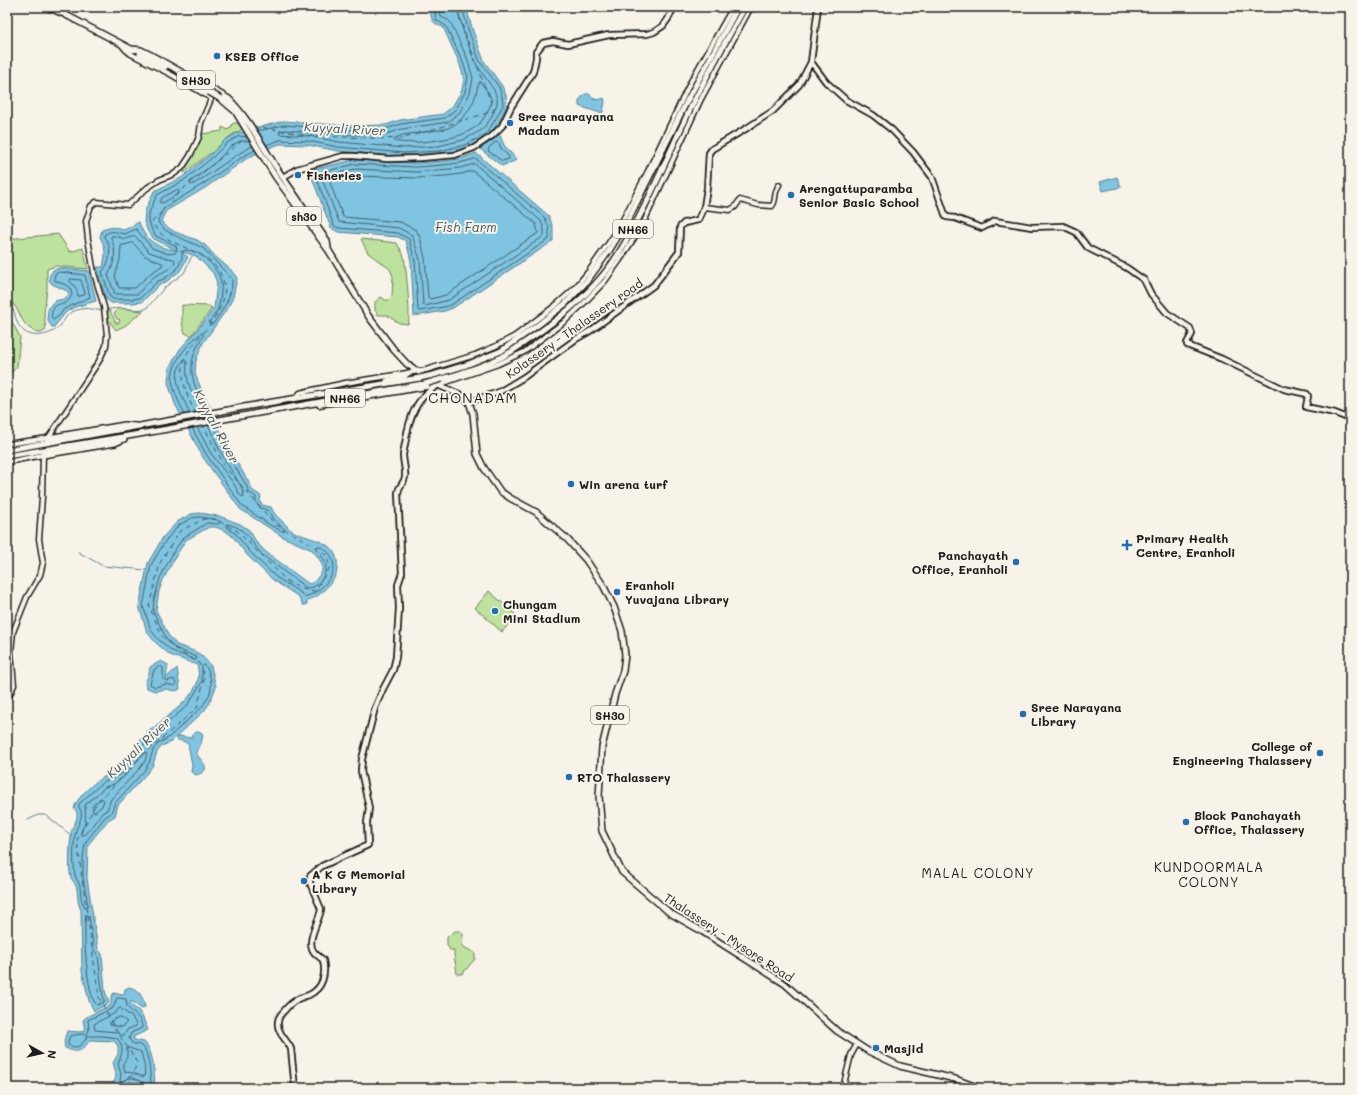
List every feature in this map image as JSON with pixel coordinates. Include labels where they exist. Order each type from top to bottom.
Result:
[{"type":"main road","name":"SH30","points":[[46,7],[64,14],[119,42],[221,99],[235,111],[275,176],[281,179]]},
{"type":"main road","points":[[281,179],[297,168],[343,156],[415,159],[456,155],[468,151],[492,136],[502,126],[511,107],[533,72],[536,52],[543,43],[553,41],[568,44],[609,35],[647,34],[654,32],[663,26],[674,7]]},
{"type":"main road","name":"NH66","points":[[7,450],[261,404],[420,378],[466,365],[501,351],[565,304],[587,281],[609,251],[628,220],[687,101],[738,7]]},
{"type":"main road","name":"NH66","points":[[7,456],[156,432],[428,383],[469,371],[504,356],[539,333],[568,311],[594,285],[619,254],[634,228],[692,104],[745,7]]},
{"type":"main road","points":[[704,207],[707,188],[709,153],[712,149],[773,111],[800,85],[811,62],[818,7]]},
{"type":"main road","name":"SH30","points":[[131,49],[141,50],[149,54],[229,99],[239,109],[267,151],[281,179]]},
{"type":"main road","points":[[811,62],[826,82],[846,100],[873,115],[892,130],[913,152],[932,176],[946,217],[954,218],[982,228],[995,221],[1032,226],[1063,226],[1076,232],[1082,238],[1084,245],[1088,248],[1127,268],[1144,280],[1151,294],[1167,313],[1191,329],[1192,334],[1187,343],[1188,345],[1222,359],[1284,389],[1307,394],[1308,398],[1306,407],[1335,413],[1350,419]]},
{"type":"main road","name":"sh30","points":[[281,179],[328,251],[368,317],[394,350],[407,364],[418,372]]},
{"type":"main road","name":"Kolassery - Thalassery road","points":[[469,402],[499,392],[524,377],[576,339],[590,332],[654,285],[678,252],[680,227],[684,223],[698,220],[704,207]]},
{"type":"main road","points":[[418,372],[438,385],[461,395],[469,402]]},
{"type":"main road","points":[[379,385],[387,380],[403,377],[408,373]]},
{"type":"main road","points":[[295,1088],[291,1049],[290,1045],[278,1030],[279,1018],[291,1004],[317,989],[322,984],[324,968],[323,960],[314,952],[312,943],[312,935],[321,909],[310,883],[310,876],[322,866],[368,845],[367,823],[369,808],[360,771],[375,708],[383,689],[394,670],[396,658],[399,608],[398,585],[402,573],[398,494],[399,486],[404,480],[405,475],[403,452],[411,418],[415,408],[423,396],[438,385]]},
{"type":"main road","points":[[395,389],[414,389]]},
{"type":"main road","name":"Thalassery - Mysore Road","points":[[469,402],[473,414],[477,454],[490,478],[500,491],[536,512],[567,539],[586,560],[603,585],[614,607],[622,631],[625,655],[623,671],[602,747],[599,796],[602,831],[622,872],[670,913],[700,930],[785,984],[837,1030],[868,1051],[900,1066],[955,1079],[980,1088]]},
{"type":"main road","points":[[48,439],[125,425],[142,426]]},
{"type":"main road","points":[[43,455],[114,443],[128,436]]},
{"type":"street","points":[[296,398],[300,393],[308,391],[345,383],[418,372],[475,355],[509,339],[532,324],[575,288],[606,249],[617,231],[690,83],[733,7]]},
{"type":"street","points":[[302,405],[307,406],[325,404],[438,385],[498,364],[524,352],[564,322],[605,280],[643,224],[701,99],[751,7]]},
{"type":"street","points":[[119,42],[131,54],[172,75],[211,98]]},
{"type":"street","points":[[7,444],[48,439],[99,361],[106,346],[108,336],[104,307],[88,240],[86,221],[91,206],[96,202],[128,205],[146,188],[159,180],[174,174],[182,168],[199,138],[201,123],[215,90]]},
{"type":"street","points":[[704,207],[730,210],[735,207],[740,200],[758,205],[772,206],[774,204],[776,188],[779,185]]},
{"type":"street","points":[[7,462],[43,455],[39,539],[43,563],[40,575],[27,598],[13,632],[12,653],[14,685],[7,701]]},
{"type":"street","points":[[843,1088],[851,1055],[857,1044]]},
{"type":"green space","points":[[234,123],[238,123],[242,130],[228,137],[211,154],[184,173],[184,170],[199,144],[202,134],[222,131],[222,127],[228,130]]},
{"type":"green space","points":[[58,234],[70,252],[83,248],[88,269],[56,266],[47,269],[47,289],[44,314],[46,330],[41,333],[30,329],[24,323],[14,305],[7,304],[7,239]]},
{"type":"green space","points":[[361,239],[397,243],[402,252],[405,262],[408,291],[408,324],[399,323],[387,315],[378,315],[375,310],[375,302],[381,297],[387,301],[392,296],[393,276],[390,269],[368,253]]},
{"type":"green space","points":[[182,305],[209,306],[212,308],[191,336],[185,333],[183,328]]},
{"type":"green space","points":[[119,308],[143,311],[126,325],[116,330],[107,318],[108,309],[116,323],[119,323],[120,320],[117,319],[114,314]]},
{"type":"green space","points":[[7,318],[10,318],[20,337],[17,367],[7,377]]},
{"type":"green space","name":"Chungam Mini Stadium","points":[[489,591],[516,615],[502,632],[475,608]]},
{"type":"green space","points":[[455,931],[460,931],[463,934],[462,946],[475,953],[475,959],[462,974],[457,974],[454,950],[450,950],[447,945],[447,937]]},
{"type":"water","name":"Kuyyali River","points":[[429,7],[466,7],[484,61],[502,86],[506,95],[507,105],[499,122],[488,136],[467,149],[439,155],[404,157],[338,151],[308,145],[280,144],[263,150],[246,159],[205,188],[166,211],[161,221],[175,232],[197,240],[205,245],[231,270],[237,278],[233,297],[229,306],[203,343],[196,360],[195,374],[230,451],[250,484],[252,490],[261,496],[260,501],[262,505],[271,507],[276,516],[285,523],[290,530],[319,541],[331,548],[337,561],[337,569],[334,579],[324,590],[319,595],[308,600],[306,605],[303,605],[299,597],[273,580],[247,555],[233,537],[227,532],[216,527],[209,527],[186,540],[177,554],[163,580],[159,591],[156,610],[169,636],[177,645],[201,655],[211,666],[216,687],[209,704],[204,711],[171,742],[162,746],[157,752],[153,765],[118,805],[115,816],[108,820],[88,845],[87,878],[98,949],[102,954],[105,991],[109,1003],[94,1011],[89,1001],[82,971],[81,910],[76,886],[70,874],[71,834],[77,818],[74,808],[81,796],[89,788],[100,779],[119,770],[143,737],[180,706],[196,687],[199,676],[197,665],[170,655],[155,642],[147,632],[139,606],[148,563],[163,537],[177,522],[191,514],[200,513],[219,516],[240,524],[249,530],[257,543],[266,552],[309,584],[314,582],[322,572],[322,564],[312,550],[283,537],[240,509],[202,456],[175,404],[168,383],[169,368],[180,349],[214,308],[217,283],[213,273],[196,256],[180,251],[188,257],[180,271],[166,282],[160,284],[142,302],[111,303],[106,299],[97,267],[103,267],[105,258],[105,251],[100,237],[102,230],[113,227],[124,230],[139,222],[148,239],[164,248],[176,250],[154,239],[148,232],[144,222],[145,211],[154,191],[181,178],[211,154],[225,140],[239,132],[246,133],[254,126],[260,127],[284,121],[349,126],[386,125],[400,120],[443,114],[452,107],[462,90],[464,78],[459,62],[443,27],[434,22],[431,17]]},
{"type":"water","points":[[585,94],[589,94],[598,100],[604,98],[605,101],[603,112],[600,113],[579,106],[579,100]]},
{"type":"water","points":[[499,133],[504,145],[517,160],[502,166],[480,149],[493,140]]},
{"type":"water","name":"Fish Farm","points":[[476,153],[549,216],[553,228],[553,241],[453,308],[445,311],[414,316],[411,261],[406,241],[398,237],[338,232],[331,228],[309,170],[354,160],[416,163],[459,159]]},
{"type":"water","points":[[1117,177],[1121,187],[1103,191],[1100,182]]},
{"type":"water","points":[[60,268],[89,271],[96,301],[75,307],[66,312],[54,327],[52,327],[48,321],[48,310],[50,306],[55,301],[65,298],[69,293],[52,284],[49,280],[53,270]]},
{"type":"water","points":[[161,661],[168,665],[166,678],[177,668],[180,689],[175,691],[166,689],[155,691],[147,688],[145,683],[150,667]]},
{"type":"water","points":[[201,732],[203,735],[201,744],[196,752],[205,765],[205,770],[196,775],[191,772],[192,765],[188,744],[176,738],[179,736],[191,738],[193,734]]},
{"type":"water","points":[[129,987],[138,992],[142,997],[145,1007],[142,1009],[131,1001],[130,1005],[138,1010],[148,1030],[133,1037],[135,1040],[144,1042],[150,1050],[155,1078],[154,1088],[145,1088],[130,1081],[123,1088],[108,1088],[114,1082],[116,1077],[113,1063],[118,1054],[118,1046],[114,1041],[90,1040],[79,1051],[65,1048],[64,1041],[67,1031],[80,1032],[85,1030],[83,1020],[85,1018],[111,1005],[111,996],[114,993],[122,995],[124,994],[125,989]]},
{"type":"waterway","points":[[105,310],[116,308],[146,309],[165,287],[184,273],[192,256]]},
{"type":"waterway","points":[[7,308],[13,309],[17,322],[26,333],[31,335],[43,335],[53,331],[60,326],[68,315],[77,310],[87,308],[102,311]]},
{"type":"waterway","points":[[78,552],[103,566],[146,570]]},
{"type":"waterway","points":[[28,820],[38,815],[46,815],[72,836]]},
{"type":"ferry route","points":[[255,131],[260,127],[312,136],[401,139],[494,111],[458,14],[457,7]]},
{"type":"ferry route","points":[[196,414],[184,384],[183,362],[185,356],[217,314],[221,306],[225,289],[223,280],[217,269],[210,261],[200,254],[168,239],[159,232],[152,222],[185,187],[248,136]]},
{"type":"ferry route","points":[[114,1088],[117,1084],[133,1075],[137,1062],[114,1027],[99,997],[77,840],[96,804],[142,756],[197,708],[205,676],[199,663],[174,648],[162,636],[149,606],[160,563],[180,531],[204,519],[215,519],[237,531],[288,582],[302,589],[315,591],[330,567],[326,555],[306,541],[275,524],[225,467],[203,425]]},
{"type":"place","name":"KSEB Office","points":[[217,56]]},
{"type":"place","name":"Sree naarayana Madam","points":[[510,123]]},
{"type":"place","name":"Fisheries","points":[[298,175]]},
{"type":"place","name":"Arengattuparamba Senior Basic School","points":[[791,195]]},
{"type":"place","name":"Win arena turf","points":[[571,484]]},
{"type":"place","name":"Primary Health Centre, Eranholi","points":[[1127,545]]},
{"type":"place","name":"Panchayath Office, Eranholi","points":[[1016,562]]},
{"type":"place","name":"Eranholi Yuvajana Library","points":[[617,592]]},
{"type":"place","name":"Chungam Mini Stadium","points":[[495,611]]},
{"type":"place","name":"Sree Narayana Library","points":[[1023,714]]},
{"type":"place","name":"College of Engineering Thalassery","points":[[1320,753]]},
{"type":"place","name":"RTO Thalassery","points":[[569,777]]},
{"type":"place","name":"Block Panchayath Office, Thalassery","points":[[1186,822]]},
{"type":"place","name":"A K G Memorial Library","points":[[304,881]]},
{"type":"place","name":"Masjid","points":[[876,1048]]},
{"type":"district","name":"CHONADAM","points":[[473,397]]},
{"type":"district","name":"MALAL COLONY","points":[[978,872]]},
{"type":"district","name":"KUNDOORMALA COLONY","points":[[1209,874]]}]
